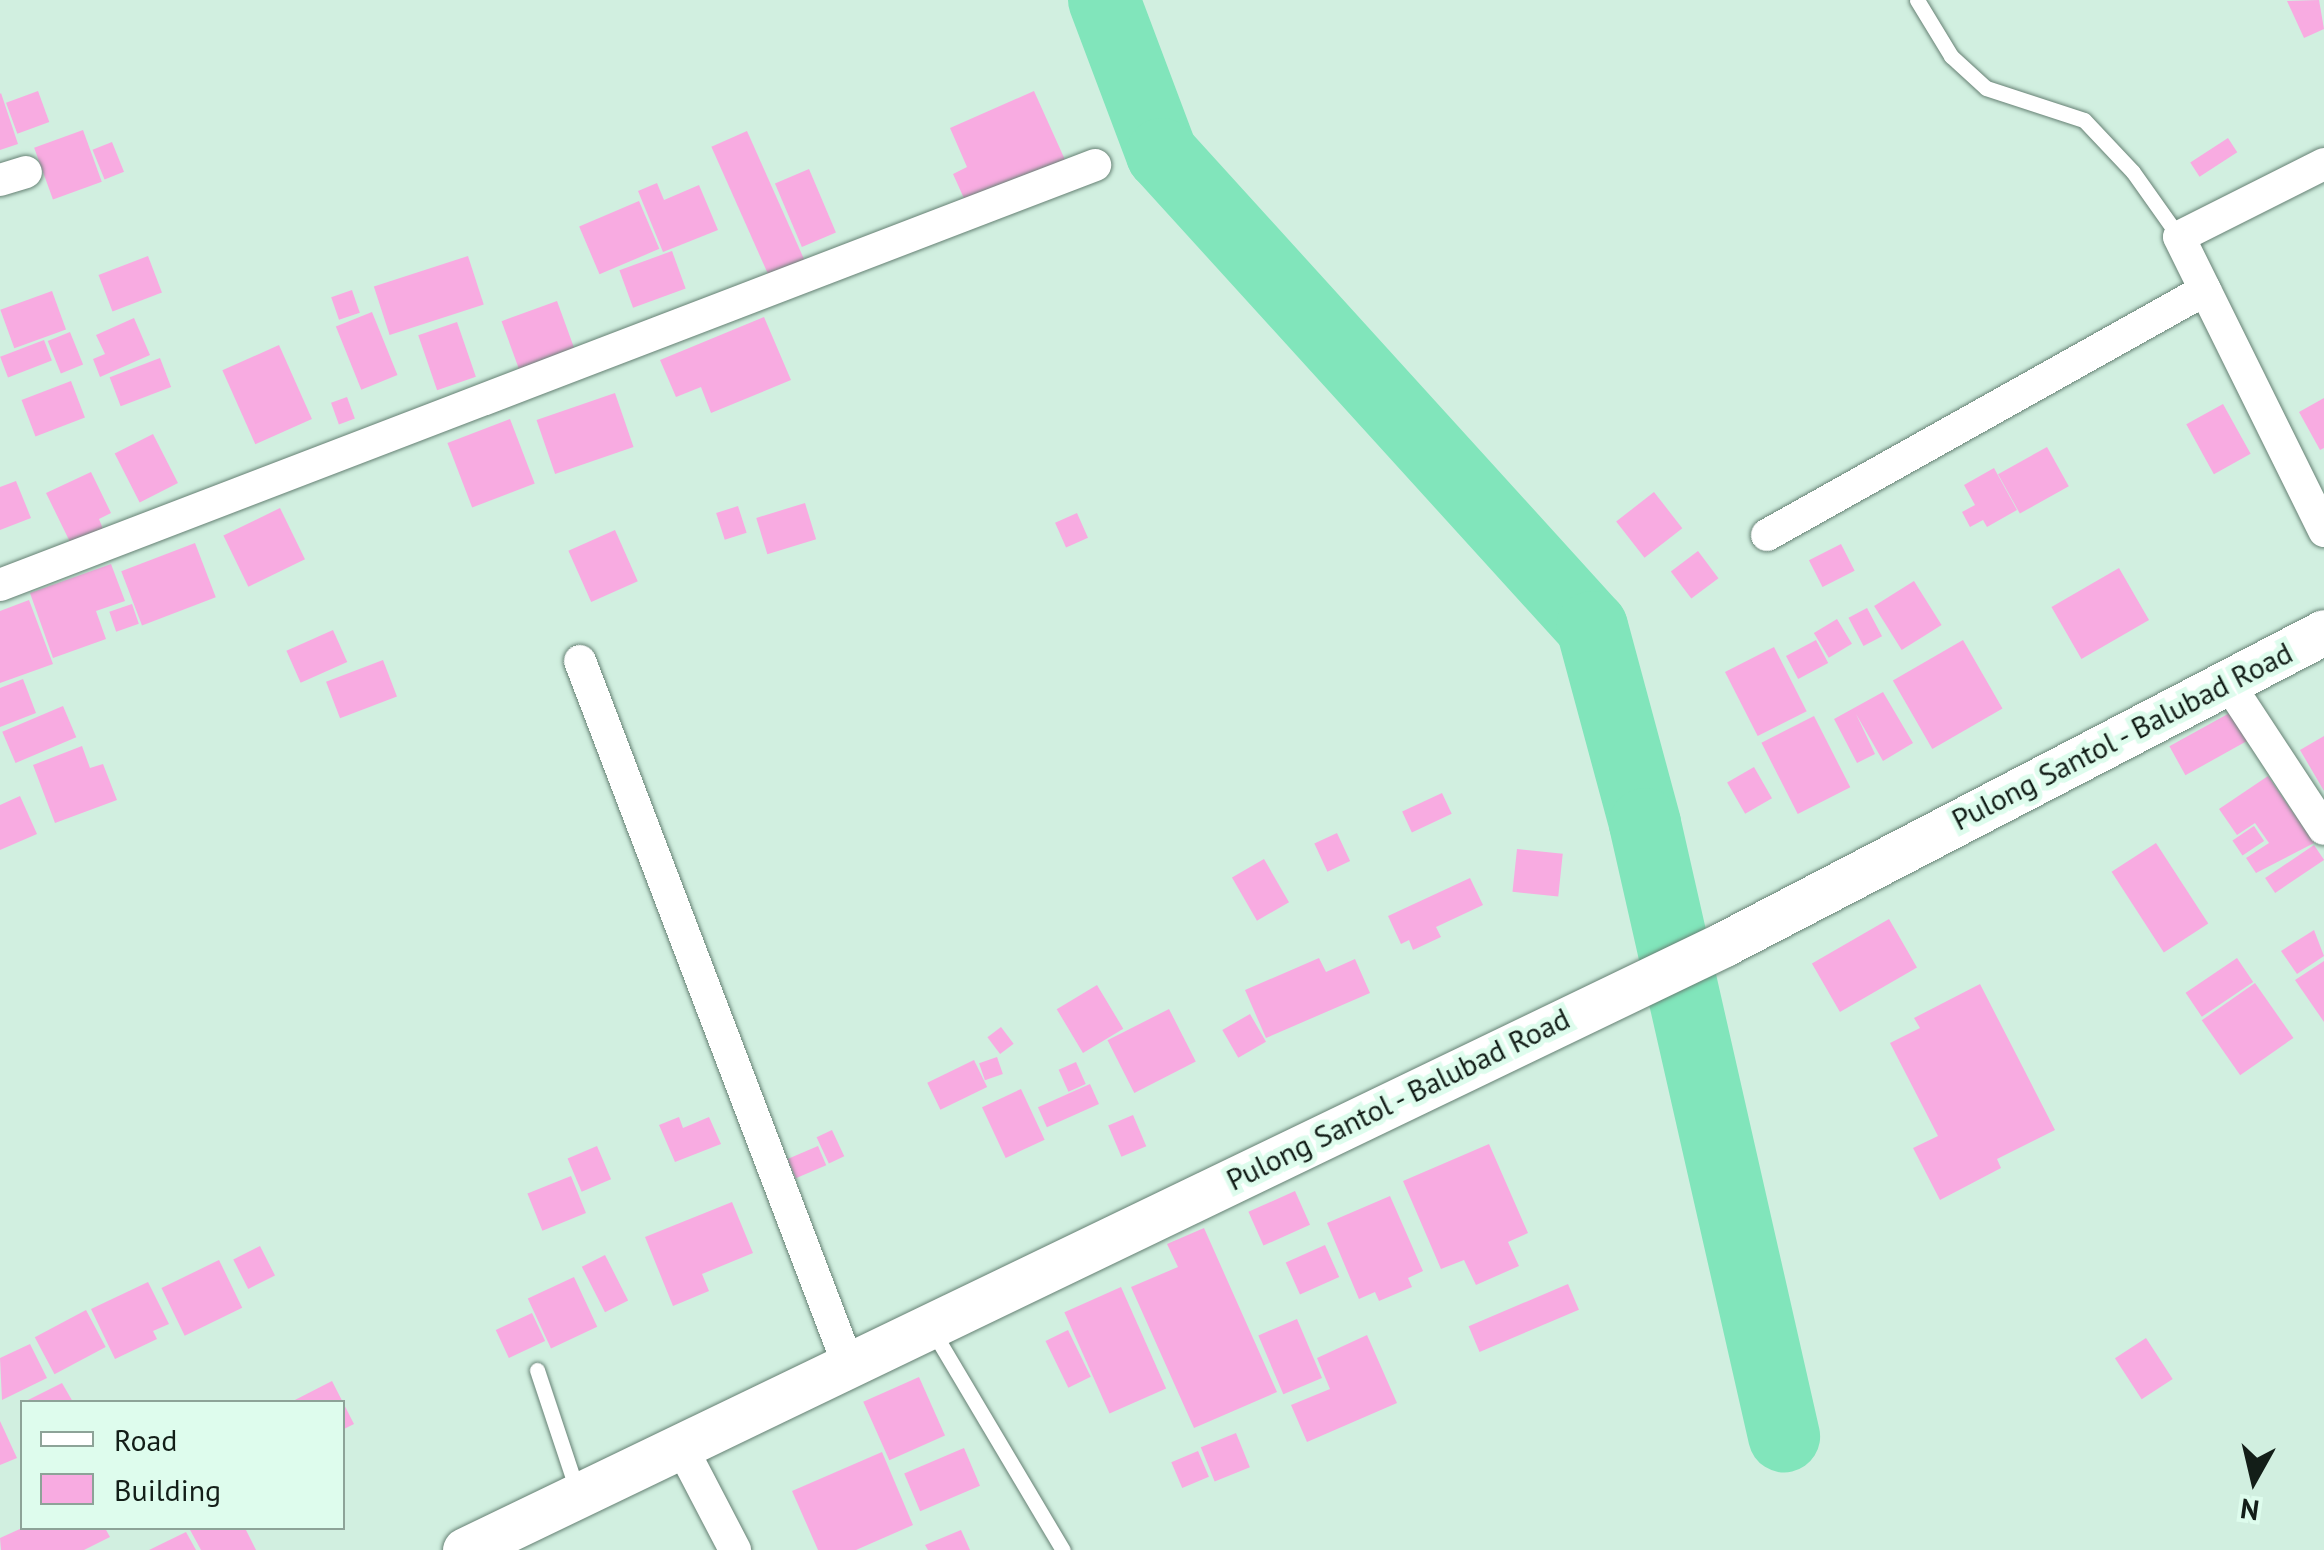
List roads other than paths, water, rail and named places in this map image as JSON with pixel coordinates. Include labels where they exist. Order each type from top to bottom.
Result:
[{"type":"street","points":[[2324,164],[2179,237],[2324,530]]},
{"type":"street","points":[[0,585],[1095,165]]},
{"type":"street","points":[[1767,535],[2205,290]]},
{"type":"street","name":"Pulong Santol - Balubad Road","points":[[465,1550],[683,1450],[1636,982],[1724,944],[2324,632]]},
{"type":"street","points":[[580,660],[850,1368]]},
{"type":"street","points":[[2226,680],[2324,828]]},
{"type":"street","points":[[683,1450],[735,1550]]},
{"type":"lane","points":[[1917,0],[1950,56],[1986,88],[2084,120],[2134,172],[2179,237]]},
{"type":"lane","points":[[932,1328],[1064,1550]]},
{"type":"lane","points":[[537,1370],[580,1497]]},
{"type":"waterway","points":[[1104,0],[1162,154],[1592,627],[1645,824],[1784,1436]]}]
